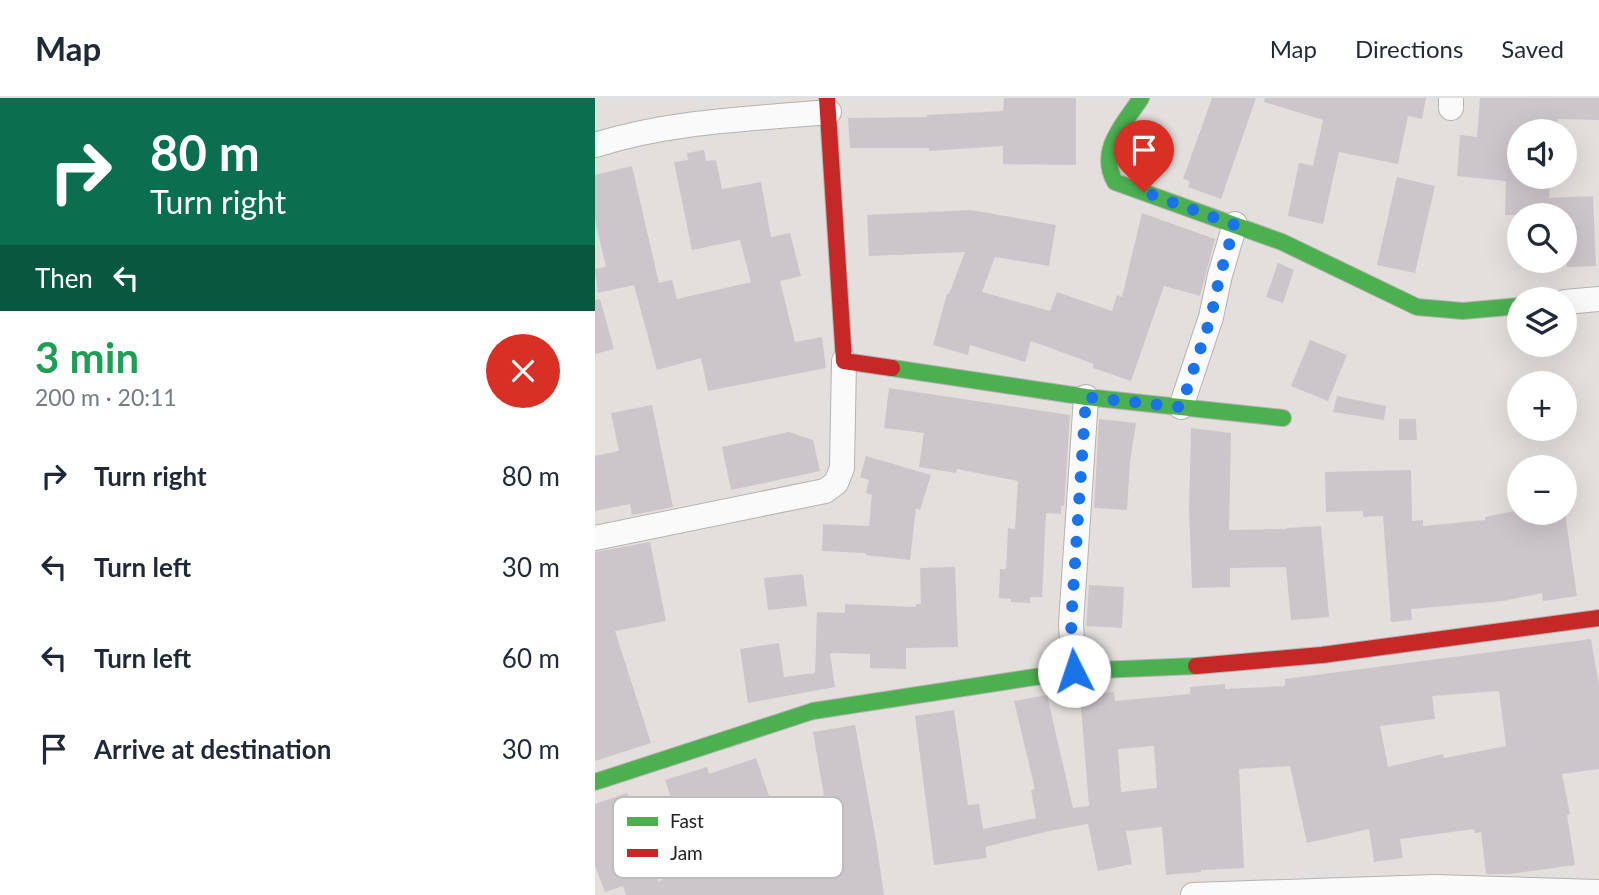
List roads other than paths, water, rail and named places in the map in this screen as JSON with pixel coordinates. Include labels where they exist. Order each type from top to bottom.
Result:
[{"type":"street","points":[[1141,98],[1110,145],[1110,173],[1115,182],[1282,242],[1417,307],[1463,311],[1507,307]]},
{"type":"street","points":[[595,145],[642,131],[828,105],[844,361],[842,468],[836,483],[825,491],[595,538]]},
{"type":"street","points":[[1181,407],[1211,317],[1235,225]]},
{"type":"street","points":[[1577,301],[1599,299]]},
{"type":"street","points":[[844,361],[1086,397],[1283,418]]},
{"type":"street","points":[[1074,671],[1071,624],[1086,397]]},
{"type":"street","points":[[595,782],[813,711],[1074,671],[1178,668],[1322,655],[1599,618]]},
{"type":"street","points":[[1193,895],[1434,887],[1599,892]]}]
